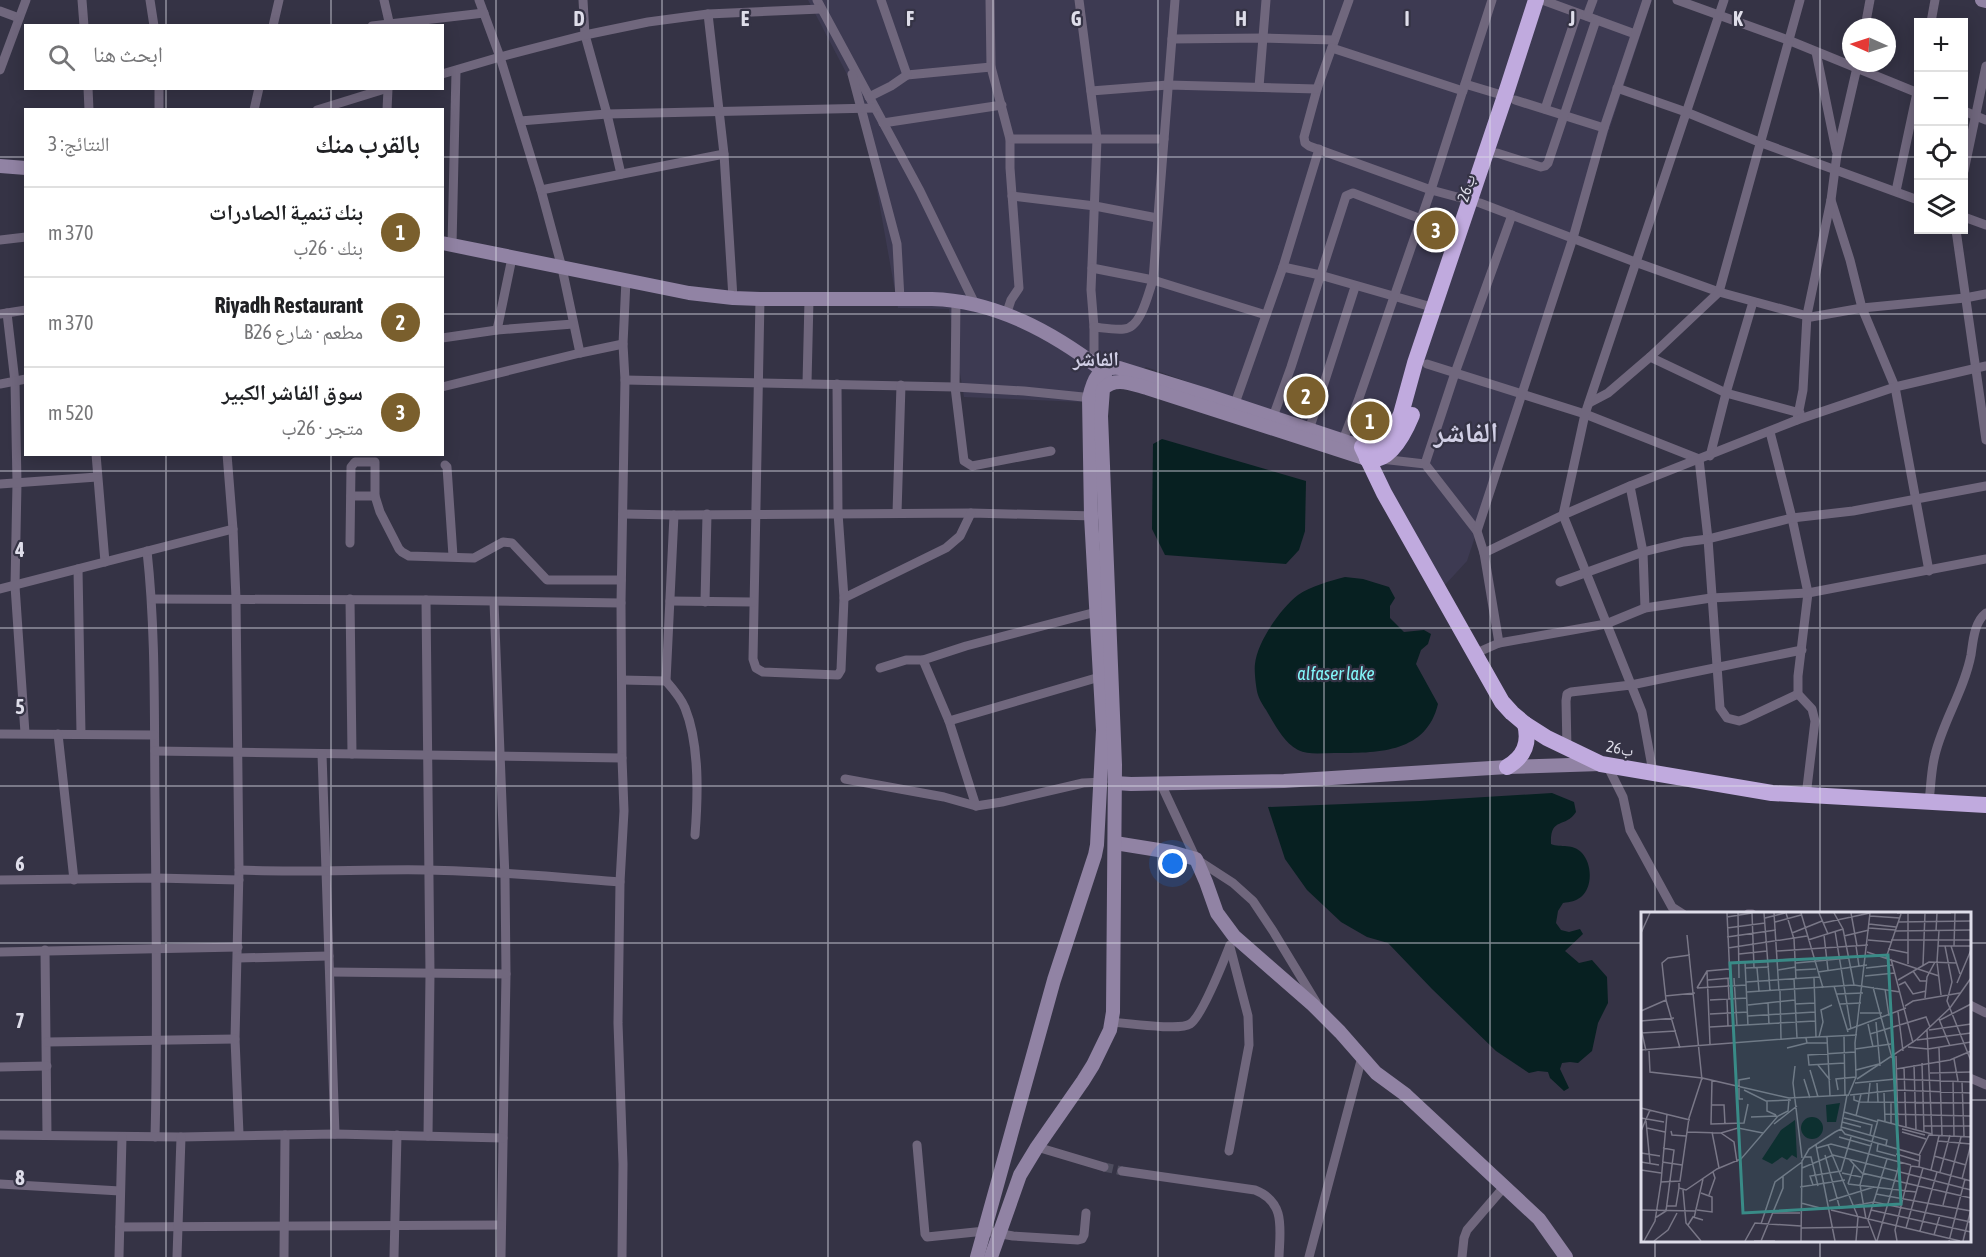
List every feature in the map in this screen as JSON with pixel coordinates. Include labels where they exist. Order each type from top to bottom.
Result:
[{"type":"highway","name":"26ب","points":[[1375,452],[1395,427],[1415,363],[1475,201],[1542,0]]},
{"type":"highway","name":"26ب","points":[[1375,452],[1404,435],[1414,410],[1475,201],[1497,153],[1510,98]]},
{"type":"highway","name":"26ب","points":[[1375,452],[1384,493],[1506,708],[1526,724],[1567,749],[1604,765],[1772,793],[1986,805]]},
{"type":"highway","points":[[1507,767],[1515,763],[1525,749],[1526,724]]},
{"type":"street","points":[[0,70],[26,0]]},
{"type":"street","points":[[82,0],[84,24]]},
{"type":"street","points":[[150,0],[154,24]]},
{"type":"street","points":[[273,24],[279,0]]},
{"type":"street","points":[[384,0],[390,24]]},
{"type":"street","points":[[479,0],[500,57],[541,190],[562,268],[580,353]]},
{"type":"street","points":[[583,0],[585,35],[621,174]]},
{"type":"street","points":[[881,0],[907,75]]},
{"type":"street","points":[[990,0],[991,67],[1010,140],[1019,288],[1011,300],[1006,315]]},
{"type":"street","points":[[977,1257],[1020,1175],[1083,1081],[1103,1046],[1111,1022],[1115,843],[1108,782],[1095,399],[1092,385],[1098,373],[1098,367],[1090,290],[1097,139],[1079,0]]},
{"type":"street","points":[[1094,327],[1126,329],[1134,326],[1153,280],[1175,0]]},
{"type":"street","points":[[1259,87],[1266,0]]},
{"type":"street","points":[[1349,0],[1317,89],[1304,137],[1305,143],[1431,190],[1475,201],[1719,292],[1807,315],[1818,316],[1862,308],[1986,294]]},
{"type":"street","points":[[1343,440],[1431,190],[1492,0]]},
{"type":"street","points":[[1542,0],[1635,34]]},
{"type":"street","points":[[1545,109],[1593,0]]},
{"type":"street","points":[[1477,531],[1573,238],[1604,128],[1647,0]]},
{"type":"street","points":[[1677,0],[1842,60]]},
{"type":"street","points":[[1653,772],[1642,712],[1563,515],[1585,414],[1724,0]]},
{"type":"street","points":[[1589,404],[1608,393],[1650,357],[1719,292],[1800,0]]},
{"type":"street","points":[[1867,18],[1870,0]]},
{"type":"street","points":[[1932,18],[1935,0]]},
{"type":"street","points":[[444,74],[585,35],[648,22],[819,4],[920,191],[975,304]]},
{"type":"street","points":[[0,11],[19,18]]},
{"type":"street","points":[[398,24],[484,13]]},
{"type":"street","points":[[708,14],[724,154],[733,298]]},
{"type":"street","points":[[1497,153],[1541,167],[1548,163],[1565,116],[1587,16]]},
{"type":"street","points":[[1172,39],[1263,38],[1333,44],[1464,87],[1510,98],[1604,128]]},
{"type":"street","points":[[1816,52],[1837,154]]},
{"type":"street","points":[[848,57],[897,244],[900,299]]},
{"type":"street","points":[[1968,153],[1986,66]]},
{"type":"street","points":[[869,98],[907,75],[991,67]]},
{"type":"street","points":[[456,71],[447,244],[689,293],[733,298],[956,300],[975,304],[1041,329],[1059,339],[1098,367],[1109,384]]},
{"type":"street","points":[[1798,417],[1803,390],[1807,315],[1832,200],[1837,154],[1855,72]]},
{"type":"street","points":[[1873,72],[1914,89]]},
{"type":"street","points":[[1091,91],[1168,85],[1317,89]]},
{"type":"street","points":[[1617,88],[1686,111],[1759,142],[1914,198]]},
{"type":"street","points":[[88,90],[89,108]]},
{"type":"street","points":[[159,90],[159,108]]},
{"type":"street","points":[[254,108],[258,90]]},
{"type":"street","points":[[323,108],[382,90]]},
{"type":"street","points":[[387,108],[388,90]]},
{"type":"street","points":[[883,123],[1002,105]]},
{"type":"street","points":[[520,121],[607,114],[875,108]]},
{"type":"street","points":[[1896,191],[1914,109]]},
{"type":"street","points":[[1968,113],[1986,120]]},
{"type":"street","points":[[1010,140],[1164,139]]},
{"type":"street","points":[[1233,409],[1283,267],[1319,149]]},
{"type":"street","points":[[541,190],[724,154]]},
{"type":"street","points":[[0,166],[24,168]]},
{"type":"street","points":[[1273,417],[1346,196],[1353,193],[1421,219]]},
{"type":"street","points":[[1012,196],[1095,206],[1157,218]]},
{"type":"street","points":[[1832,200],[1862,308],[1895,387],[1914,500],[1929,571]]},
{"type":"street","points":[[1425,464],[1512,215]]},
{"type":"street","points":[[1968,218],[1986,225]]},
{"type":"street","points":[[1957,234],[1986,440]]},
{"type":"street","points":[[0,240],[24,237]]},
{"type":"street","points":[[497,330],[512,258]]},
{"type":"street","points":[[1283,267],[1320,275],[1355,287],[1435,308]]},
{"type":"street","points":[[1092,268],[1153,280],[1266,315]]},
{"type":"street","points":[[622,1257],[623,1152],[618,1023],[620,882],[624,812],[621,580],[625,380],[623,344],[626,280]]},
{"type":"street","points":[[1308,433],[1355,287]]},
{"type":"street","points":[[760,299],[753,659],[756,668],[763,672],[838,675],[841,670],[844,598],[838,513],[837,384]]},
{"type":"street","points":[[807,383],[809,300]]},
{"type":"street","points":[[956,300],[955,387],[964,461],[972,466],[1051,451]]},
{"type":"street","points":[[1710,456],[1753,302]]},
{"type":"street","points":[[24,310],[3,313],[20,380],[15,586],[25,734]]},
{"type":"street","points":[[444,338],[497,330],[573,324]]},
{"type":"street","points":[[444,387],[623,344]]},
{"type":"street","points":[[1650,357],[1726,393],[1798,417]]},
{"type":"street","points":[[1427,364],[1585,414],[1699,459]]},
{"type":"street","points":[[1484,553],[1563,515],[1630,486],[1770,432],[1798,417],[1895,387],[1986,366]]},
{"type":"street","points":[[1098,367],[1119,368],[1308,433],[1425,464],[1477,531],[1484,553],[1499,643]]},
{"type":"street","points":[[0,384],[20,380]]},
{"type":"street","points":[[625,380],[955,387],[1024,391],[1095,399]]},
{"type":"street","points":[[1095,399],[1109,384],[1119,382],[1273,417],[1308,433],[1343,440],[1375,452]]},
{"type":"street","points":[[897,513],[901,385]]},
{"type":"street","points":[[1770,432],[1808,592],[1798,676],[1798,694],[1812,709],[1815,721],[1806,796]]},
{"type":"street","points":[[96,456],[105,562]]},
{"type":"street","points":[[227,456],[236,599],[239,875],[235,1039],[238,1134]]},
{"type":"street","points":[[1699,459],[1708,539],[1719,708],[1722,714],[1733,720],[1745,719],[1798,694]]},
{"type":"street","points":[[350,543],[352,464],[375,462],[375,496],[380,512],[399,549],[409,556],[474,558],[507,542],[512,543],[548,580],[621,580]]},
{"type":"street","points":[[445,465],[447,467],[453,556]]},
{"type":"street","points":[[0,484],[97,477]]},
{"type":"street","points":[[1630,486],[1643,552],[1645,608]]},
{"type":"street","points":[[1560,582],[1643,552],[1684,542],[1708,539],[1792,518],[1853,511],[1986,486]]},
{"type":"street","points":[[351,496],[375,496]]},
{"type":"street","points":[[623,513],[674,515],[971,513],[1098,516]]},
{"type":"street","points":[[844,598],[946,548],[960,536],[971,513]]},
{"type":"street","points":[[705,602],[707,514]]},
{"type":"street","points":[[674,515],[666,681],[685,708],[692,732],[697,810],[695,835]]},
{"type":"street","points":[[0,590],[233,529]]},
{"type":"street","points":[[147,551],[152,599],[155,751],[157,1041],[155,1137]]},
{"type":"street","points":[[1474,654],[1499,643],[1606,624],[1645,608],[1711,598],[1808,592],[1986,559]]},
{"type":"street","points":[[78,569],[81,734]]},
{"type":"street","points":[[1102,589],[1096,612],[1105,676]]},
{"type":"street","points":[[152,599],[621,603]]},
{"type":"street","points":[[350,599],[352,754]]},
{"type":"street","points":[[426,600],[430,974],[428,1136]]},
{"type":"street","points":[[670,601],[753,602]]},
{"type":"street","points":[[494,602],[505,873],[506,974],[501,1257]]},
{"type":"street","points":[[880,668],[906,660],[923,660],[966,646],[1096,612]]},
{"type":"street","points":[[1929,801],[1934,757],[1942,731],[1957,701],[1979,621],[1986,613]]},
{"type":"street","points":[[1567,749],[1567,694],[1571,692],[1631,684],[1802,650]]},
{"type":"street","points":[[923,660],[950,721],[976,806]]},
{"type":"street","points":[[950,721],[1105,676]]},
{"type":"street","points":[[622,680],[666,681]]},
{"type":"street","points":[[0,734],[154,735]]},
{"type":"street","points":[[58,734],[74,880]]},
{"type":"street","points":[[155,751],[622,758]]},
{"type":"street","points":[[322,754],[335,1134]]},
{"type":"street","points":[[845,779],[944,797],[976,806],[1083,783],[1284,781],[1507,767],[1604,765],[1623,797],[1630,830],[1672,907],[1680,912]]},
{"type":"street","points":[[991,1257],[992,1232],[1054,980],[1095,855],[1108,782]]},
{"type":"street","points":[[1161,784],[1206,882],[1217,914],[1232,941],[1248,1016],[1249,1045],[1229,1151]]},
{"type":"street","points":[[1097,840],[1171,852],[1196,859],[1233,883],[1253,902],[1274,931],[1305,985],[1328,1019],[1362,1058],[1539,1219],[1566,1257]]},
{"type":"street","points":[[0,880],[156,879],[326,870],[428,870],[505,873],[620,882]]},
{"type":"street","points":[[1088,879],[1113,881]]},
{"type":"street","points":[[1232,941],[1328,1019]]},
{"type":"street","points":[[1111,1022],[1171,1026],[1190,1024],[1203,1005],[1232,941]]},
{"type":"street","points":[[0,952],[156,949],[329,956]]},
{"type":"street","points":[[45,950],[47,1135]]},
{"type":"street","points":[[330,972],[506,974]]},
{"type":"street","points":[[1971,1006],[1986,1013]]},
{"type":"street","points":[[47,1042],[235,1039]]},
{"type":"street","points":[[1309,1257],[1362,1058]]},
{"type":"street","points":[[0,1067],[47,1066]]},
{"type":"street","points":[[1971,1078],[1986,1085]]},
{"type":"street","points":[[0,1135],[181,1137],[238,1134],[335,1134],[502,1138]]},
{"type":"street","points":[[284,1257],[285,1135]]},
{"type":"street","points":[[394,1257],[397,1135]]},
{"type":"street","points":[[119,1257],[122,1137]]},
{"type":"street","points":[[177,1257],[181,1137]]},
{"type":"street","points":[[917,1145],[927,1236],[992,1232],[1082,1239],[1086,1213]]},
{"type":"street","points":[[1037,1147],[1104,1167]]},
{"type":"street","points":[[1122,1171],[1255,1190],[1264,1194],[1278,1211],[1279,1257]]},
{"type":"street","points":[[0,1184],[120,1191]]},
{"type":"street","points":[[1462,1257],[1467,1230],[1504,1187]]},
{"type":"street","points":[[120,1227],[501,1225]]},
{"type":"shaded area","points":[[808,0],[1652,0],[1467,561],[1444,586],[1360,443],[1146,367],[1082,402],[964,397],[949,309],[898,308],[861,101]]},
{"type":"water","points":[[1162,439],[1306,481],[1305,531],[1299,550],[1286,564],[1165,555],[1152,529],[1153,444]]},
{"type":"water","name":"alfaser lake","points":[[1345,577],[1363,579],[1389,587],[1395,598],[1390,606],[1390,618],[1404,632],[1424,630],[1431,634],[1416,664],[1438,704],[1432,720],[1423,733],[1397,747],[1382,751],[1306,753],[1293,747],[1285,739],[1260,700],[1257,692],[1255,664],[1265,636],[1291,601],[1309,589]]},
{"type":"water","points":[[1552,793],[1574,802],[1576,812],[1572,817],[1556,826],[1551,835],[1551,844],[1571,847],[1582,853],[1588,863],[1590,875],[1585,893],[1577,899],[1563,903],[1558,911],[1556,923],[1561,930],[1569,932],[1580,929],[1583,934],[1565,951],[1579,963],[1592,960],[1607,977],[1608,1003],[1598,1023],[1592,1051],[1578,1063],[1562,1063],[1560,1069],[1569,1088],[1564,1091],[1550,1078],[1548,1072],[1529,1073],[1496,1051],[1388,943],[1367,937],[1341,922],[1307,890],[1285,859],[1268,807]]},
{"type":"tunnel","points":[[1104,1167],[1122,1171]]},
{"type":"place","name":"سوق الفاشر الكبير","points":[[1436,230]]},
{"type":"place","name":"Riyadh Restaurant","points":[[1306,396]]},
{"type":"place","name":"بنك تنمية الصادرات","points":[[1370,421]]},
{"type":"district","name":"الفاشر","points":[[1096,359]]},
{"type":"district","name":"الفاشر","points":[[1466,432]]}]
